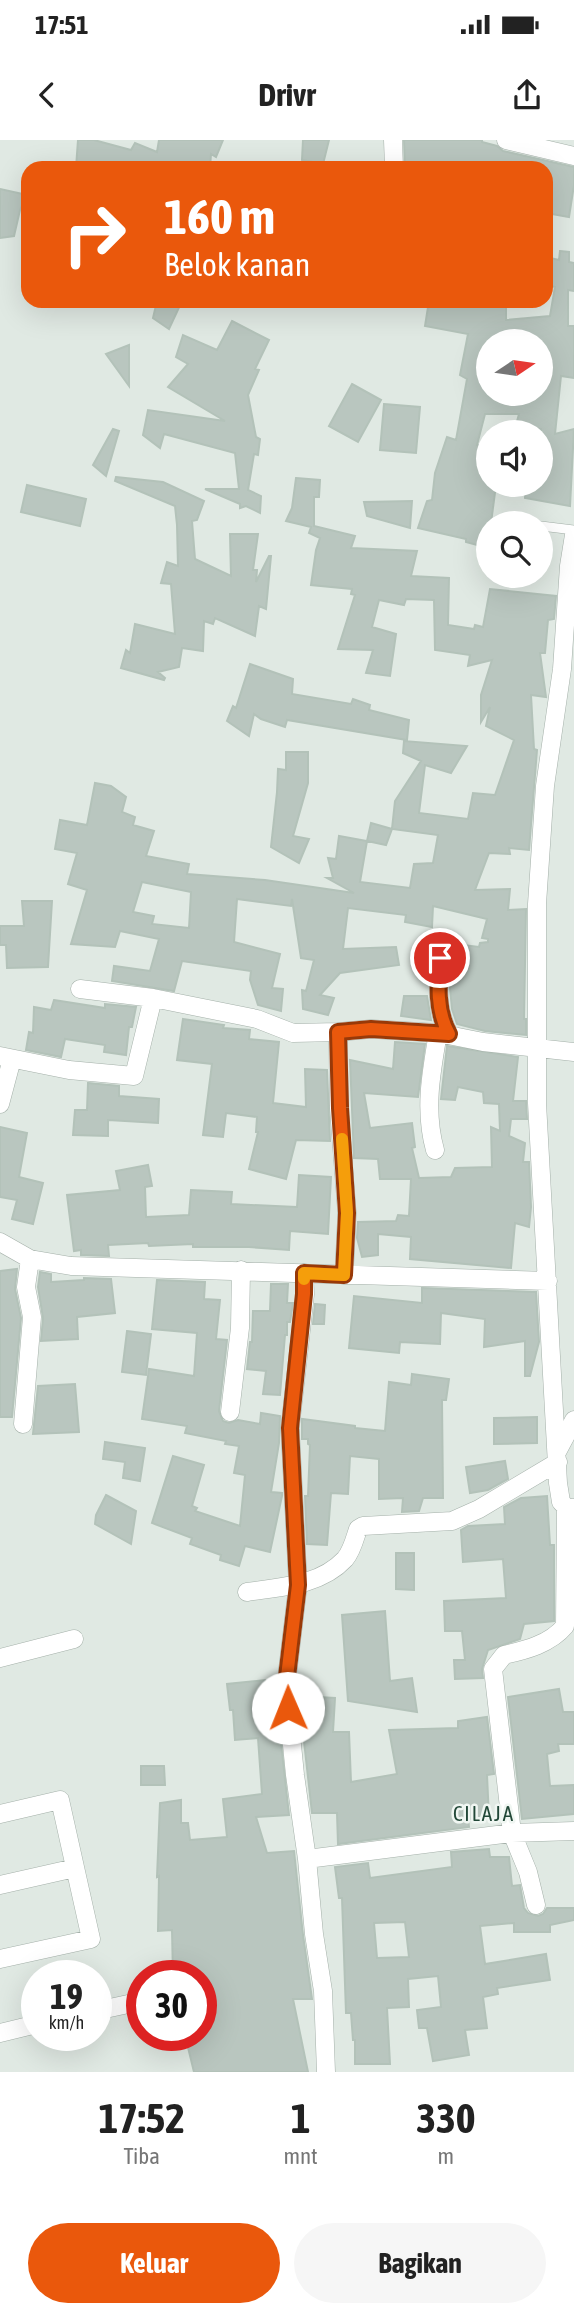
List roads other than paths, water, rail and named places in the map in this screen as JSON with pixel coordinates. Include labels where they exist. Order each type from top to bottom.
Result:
[{"type":"street","points":[[393,140],[394,161]]},
{"type":"street","points":[[506,140],[574,156]]},
{"type":"street","points":[[536,1905],[528,1872],[512,1833],[493,1669],[504,1655],[551,1639],[565,1626],[570,1507],[561,1502],[557,1457],[538,1116],[537,904],[545,786],[568,670],[574,532]]},
{"type":"street","points":[[435,1150],[430,1135],[428,1087],[444,1033],[438,976],[443,940]]},
{"type":"street","points":[[80,989],[153,998],[257,1019],[293,1033],[371,1029],[444,1033],[484,1042],[574,1052]]},
{"type":"street","points":[[0,1104],[6,1057],[69,1070],[134,1076],[153,998]]},
{"type":"street","points":[[338,1032],[347,1213],[344,1275]]},
{"type":"street","points":[[0,1242],[30,1259],[71,1266],[548,1281]]},
{"type":"street","points":[[23,1424],[32,1317],[26,1287],[30,1259]]},
{"type":"street","points":[[230,1412],[240,1328],[241,1270]]},
{"type":"street","points":[[304,1273],[290,1428],[298,1585],[286,1685],[314,1934],[323,1990],[326,2072]]},
{"type":"street","points":[[247,1591],[298,1585],[321,1576],[345,1559],[358,1529],[376,1525],[452,1521],[479,1509],[557,1457],[574,1420]]},
{"type":"street","points":[[0,1658],[74,1639]]},
{"type":"street","points":[[0,1814],[60,1800],[91,1939],[0,1959]]},
{"type":"street","points":[[307,1859],[512,1833],[574,1831]]},
{"type":"street","points":[[0,1885],[75,1868]]},
{"type":"street","points":[[0,2032],[21,2027]]},
{"type":"lane","points":[[553,528],[574,532]]},
{"type":"district","name":"CILAJA","points":[[484,1813]]}]
